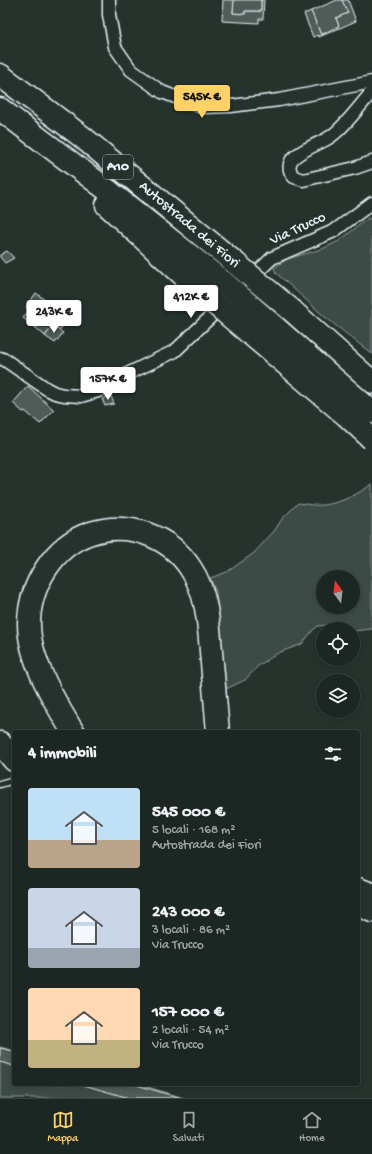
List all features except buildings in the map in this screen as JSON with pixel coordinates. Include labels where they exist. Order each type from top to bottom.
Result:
[{"type":"highway","name":"Autostrada dei Fiori","points":[[0,75],[81,136],[234,262],[289,308],[372,382]]},
{"type":"highway","name":"Autostrada dei Fiori","points":[[0,109],[62,155],[222,280],[372,412]]},
{"type":"highway","points":[[62,155],[91,190],[109,208],[207,297],[346,415],[372,439]]},
{"type":"highway","points":[[289,308],[327,331],[372,364]]},
{"type":"highway","points":[[72,730],[35,660],[30,642],[29,609],[34,591],[41,575],[66,547],[91,533],[121,529],[139,531],[151,535],[165,543],[180,556],[195,576],[204,598],[208,621],[218,730]]},
{"type":"highway","points":[[0,743],[12,758]]},
{"type":"highway","points":[[360,890],[372,894]]},
{"type":"highway","points":[[360,906],[372,911]]},
{"type":"street","points":[[109,0],[109,15],[115,47],[131,70],[162,92],[202,107],[231,106],[279,100],[372,82]]},
{"type":"street","points":[[372,92],[330,137],[295,156],[289,169],[294,177],[303,180],[355,168],[372,162]]},
{"type":"street","name":"Via Trucco","points":[[0,358],[55,393],[68,396],[81,396],[98,391],[115,380],[175,351],[272,258],[334,231],[372,203]]},
{"type":"lane","points":[[0,784],[12,781]]},
{"type":"shaded area","points":[[372,217],[372,354],[325,317],[276,273],[274,268],[287,259],[322,249],[339,241],[367,219]]},
{"type":"shaded area","points":[[372,484],[372,629],[360,630],[360,622],[316,622],[316,628],[302,644],[278,653],[258,666],[245,680],[226,689],[216,592],[210,578],[227,572],[254,553],[275,530],[282,519],[298,503],[323,505],[355,495]]},
{"type":"shaded area","points":[[0,1047],[12,1050],[12,1086],[145,1086],[184,1098],[0,1098]]}]
